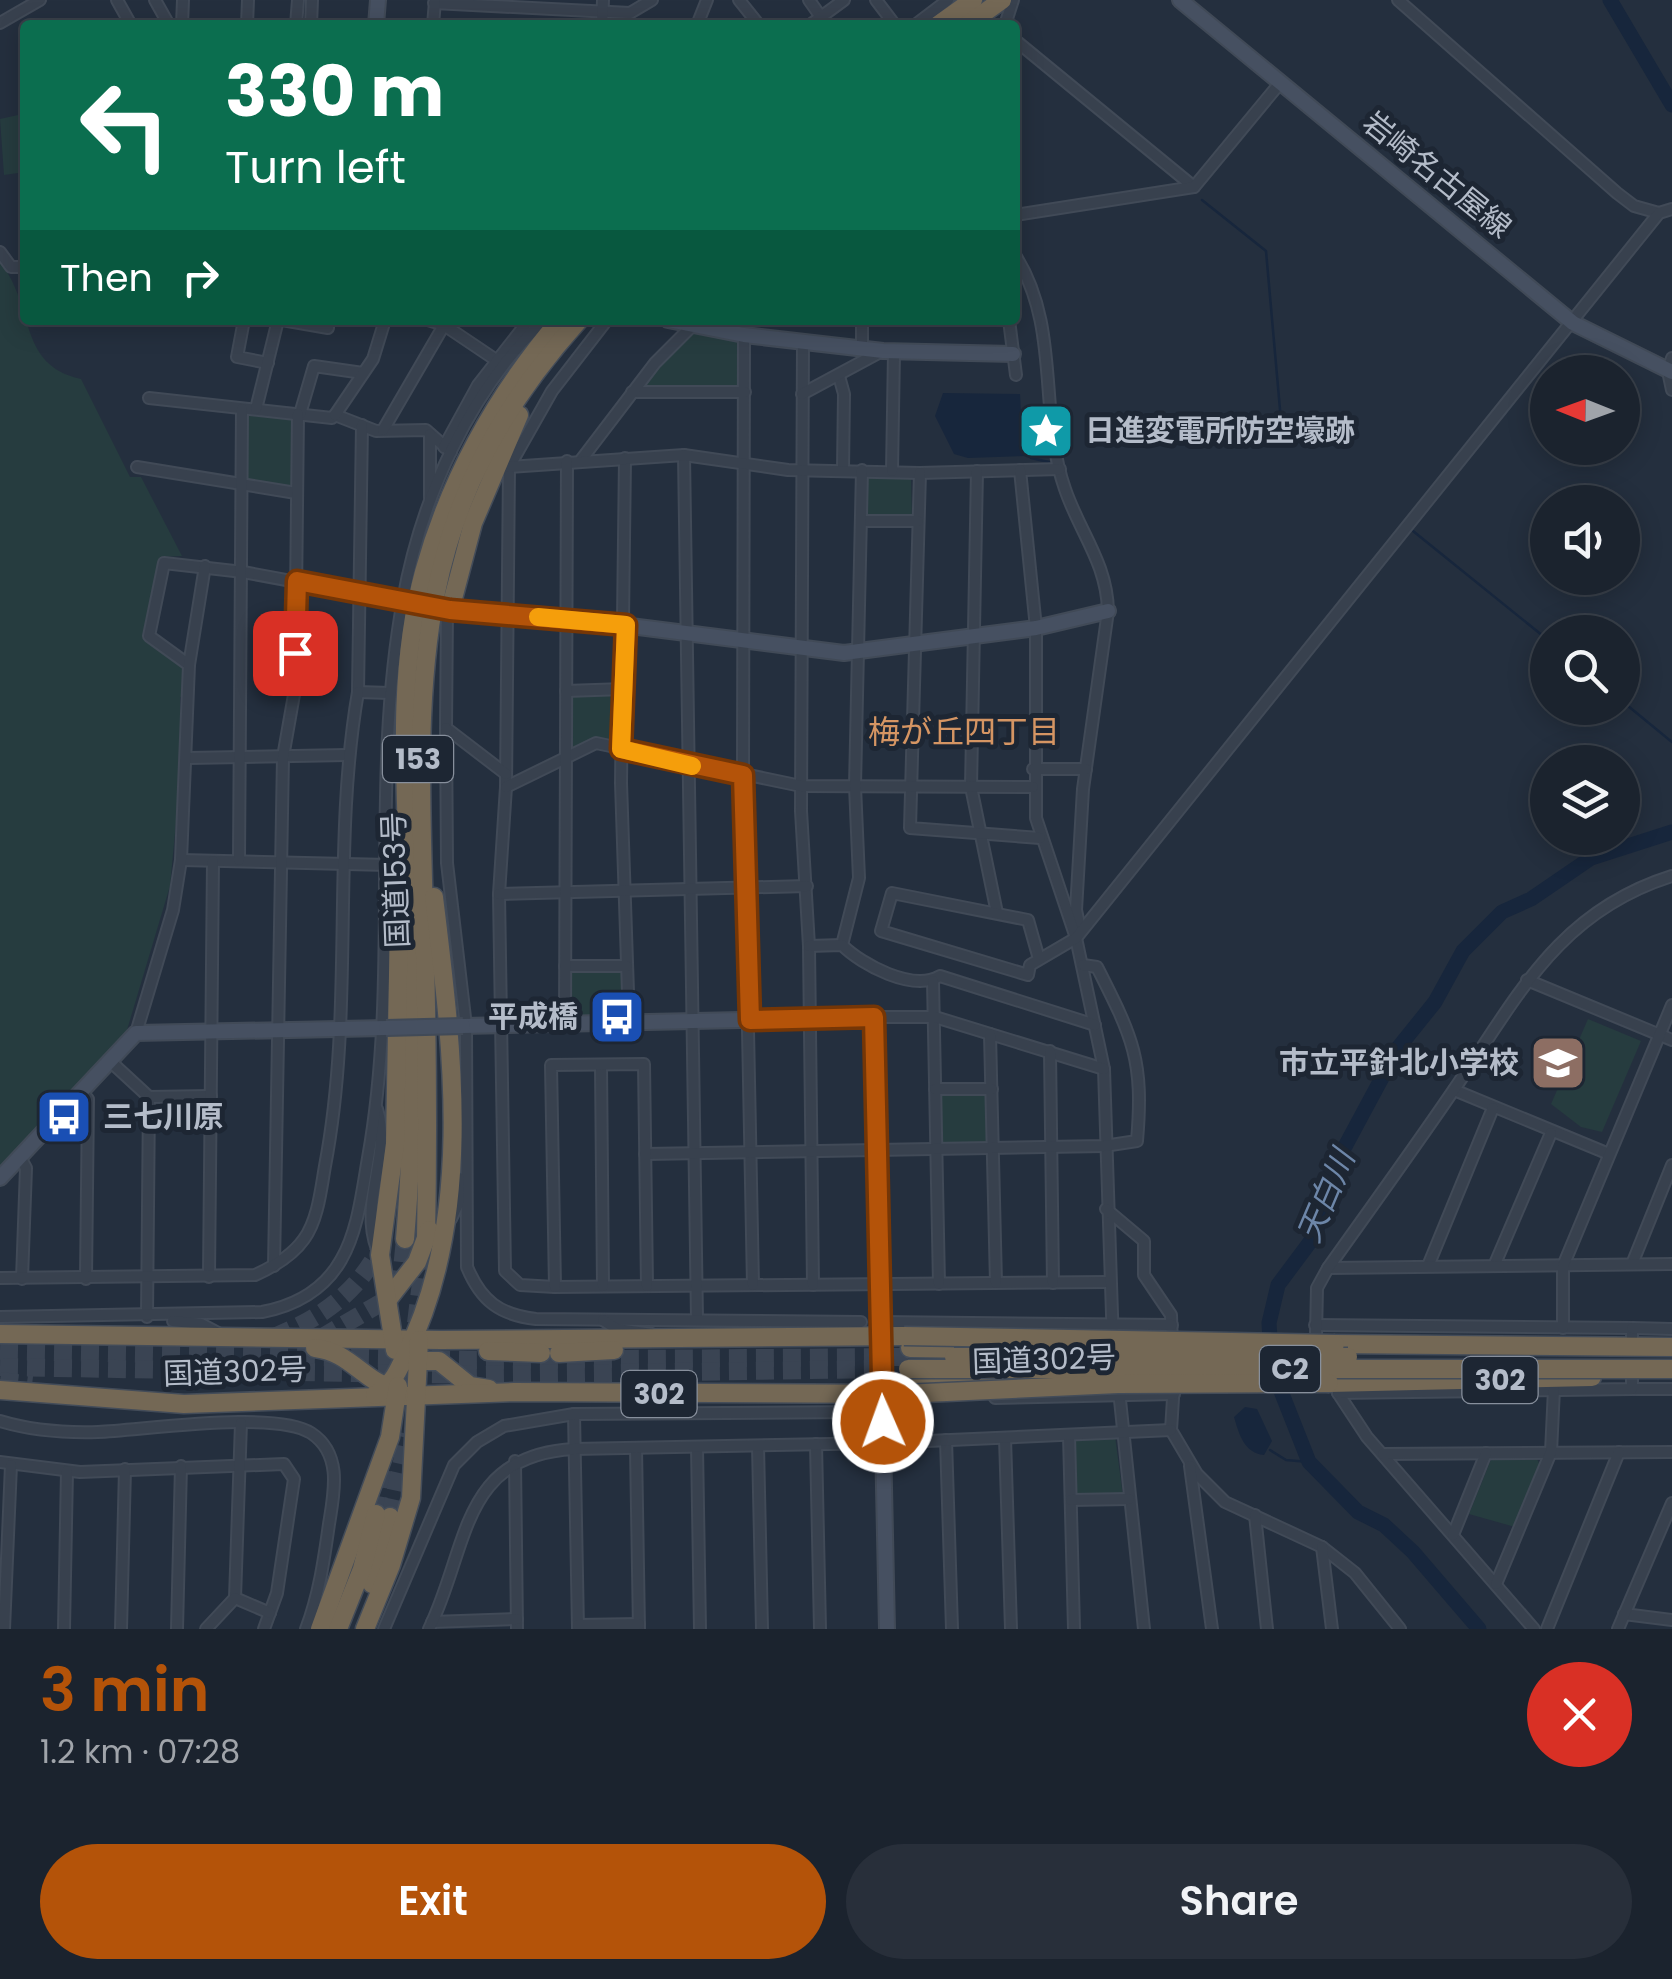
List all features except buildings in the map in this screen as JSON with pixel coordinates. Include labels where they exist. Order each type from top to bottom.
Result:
[{"type":"highway","points":[[945,20],[973,0]]},
{"type":"highway","points":[[974,20],[1002,0]]},
{"type":"highway","name":"国道153号","points":[[426,1240],[428,1090],[407,700],[415,612],[439,522],[467,456],[494,409],[556,325]]},
{"type":"highway","name":"国道153号","points":[[398,1235],[406,1134],[413,794],[431,604],[446,548],[482,457],[536,372],[575,325]]},
{"type":"highway","points":[[449,610],[474,523],[536,372]]},
{"type":"highway","name":"153","points":[[320,1629],[390,1438],[394,1390],[417,1347],[448,1226],[448,1046],[434,896],[413,794]]},
{"type":"highway","name":"153","points":[[413,794],[400,835],[395,1144],[380,1255],[388,1301],[417,1347]]},
{"type":"highway","points":[[388,1301],[417,1262],[437,1201],[434,896]]},
{"type":"highway","name":"302","points":[[262,1337],[282,1331],[369,1330],[381,1322],[388,1301]]},
{"type":"highway","name":"国道302号","points":[[0,1334],[223,1334],[417,1347],[881,1329],[907,1364],[1118,1384],[1333,1388],[1632,1383],[1672,1377]]},
{"type":"highway","points":[[0,1343],[137,1344],[194,1334]]},
{"type":"highway","name":"302","points":[[223,1334],[254,1343],[336,1350],[366,1380],[394,1390]]},
{"type":"highway","name":"国道302号","points":[[907,1364],[1335,1344],[1632,1337],[1672,1347]]},
{"type":"highway","points":[[417,1347],[553,1353],[812,1348]]},
{"type":"highway","name":"153","points":[[365,1629],[407,1520],[416,1452],[394,1390],[417,1347]]},
{"type":"highway","name":"302","points":[[417,1347],[470,1386],[514,1392]]},
{"type":"highway","name":"C2","points":[[907,1364],[1672,1358]]},
{"type":"highway","name":"C2","points":[[1097,1362],[1672,1369]]},
{"type":"highway","name":"国道302号","points":[[0,1390],[184,1404],[394,1390],[882,1397],[907,1364]]},
{"type":"highway","points":[[617,1394],[684,1383],[813,1382]]},
{"type":"highway","points":[[62,1387],[188,1392],[261,1390],[322,1396]]},
{"type":"highway","points":[[338,1629],[383,1515],[376,1572],[352,1629]]},
{"type":"street","points":[[0,23],[40,0]]},
{"type":"street","points":[[434,2],[602,5],[630,12],[652,0]]},
{"type":"street","points":[[740,0],[755,20]]},
{"type":"street","points":[[809,0],[821,17]]},
{"type":"street","points":[[817,20],[844,0]]},
{"type":"street","points":[[876,0],[891,20]]},
{"type":"street","points":[[922,20],[948,0]]},
{"type":"street","name":"岩崎名古屋線","points":[[1180,0],[1573,322],[1670,367]]},
{"type":"street","points":[[1398,0],[1617,193],[1634,206],[1667,210]]},
{"type":"street","points":[[1020,44],[1194,187]]},
{"type":"street","points":[[1020,214],[1194,187],[1280,83]]},
{"type":"street","points":[[1038,959],[1028,920],[892,893],[882,931],[1028,975],[1030,965],[1078,934],[1667,210]]},
{"type":"street","points":[[0,252],[11,267],[20,267]]},
{"type":"street","points":[[1020,268],[1044,326],[1060,468],[1073,509],[1108,581],[1108,611],[1077,868],[1078,934],[1104,1069],[1111,1325],[1144,1629]]},
{"type":"street","points":[[243,325],[237,357],[268,362]]},
{"type":"street","points":[[256,409],[279,325]]},
{"type":"street","points":[[149,398],[332,418],[373,359],[383,325]]},
{"type":"street","points":[[383,430],[444,325]]},
{"type":"street","points":[[450,325],[496,360]]},
{"type":"street","points":[[0,1317],[168,1317],[279,1309],[314,1290],[334,1271],[348,1245],[360,1203],[376,1107],[383,1028],[390,693],[404,602],[448,449],[496,360],[526,325]]},
{"type":"street","points":[[448,449],[502,368],[540,325]]},
{"type":"street","points":[[603,325],[552,391],[509,467],[506,787],[499,894],[505,1271],[520,1285],[555,1286],[1108,1282]]},
{"type":"street","points":[[581,460],[632,392],[693,325]]},
{"type":"street","points":[[699,325],[744,335],[888,351],[1013,354]]},
{"type":"street","points":[[862,325],[862,348]]},
{"type":"street","points":[[1010,325],[1016,375]]},
{"type":"street","points":[[744,335],[743,775],[753,1285]]},
{"type":"street","points":[[803,341],[801,786],[810,946],[813,1284]]},
{"type":"street","points":[[802,394],[888,351]]},
{"type":"street","points":[[888,351],[892,471]]},
{"type":"street","points":[[274,1266],[283,757],[295,690],[299,414],[314,366],[363,373]]},
{"type":"street","points":[[1670,367],[1672,390]]},
{"type":"street","points":[[839,376],[844,394],[843,470]]},
{"type":"street","points":[[632,392],[745,392]]},
{"type":"street","points":[[238,860],[242,409]]},
{"type":"street","points":[[336,415],[383,430],[426,430],[448,449]]},
{"type":"street","points":[[0,1278],[255,1275],[274,1266],[305,1239],[318,1203],[337,1105],[348,755],[358,692],[362,425]]},
{"type":"street","points":[[430,434],[431,499]]},
{"type":"street","points":[[509,467],[684,455],[802,468],[920,473],[1060,468]]},
{"type":"street","points":[[684,455],[697,1320]]},
{"type":"street","points":[[624,458],[626,625],[621,749],[629,1022]]},
{"type":"street","points":[[565,1024],[568,461]]},
{"type":"street","points":[[137,467],[296,493]]},
{"type":"street","points":[[842,945],[859,878],[855,786],[862,470]]},
{"type":"street","points":[[1020,470],[1036,628],[1032,787],[1040,838],[1078,934]]},
{"type":"street","points":[[976,471],[970,787],[997,912]]},
{"type":"street","points":[[920,473],[910,828],[1040,838]]},
{"type":"street","points":[[861,521],[918,522]]},
{"type":"street","points":[[189,665],[149,636],[164,563],[243,572],[449,610],[567,618],[858,652],[1036,628],[1108,611]]},
{"type":"street","points":[[0,1178],[136,1033],[173,910],[181,860],[189,665],[205,566]]},
{"type":"street","points":[[449,610],[447,863],[464,1026],[467,1267],[475,1288],[490,1303],[514,1317],[862,1322]]},
{"type":"street","points":[[566,691],[624,690]]},
{"type":"street","points":[[358,692],[390,693]]},
{"type":"street","points":[[446,728],[506,774]]},
{"type":"street","points":[[506,787],[596,743],[689,766],[801,786],[1032,787]]},
{"type":"street","points":[[188,758],[348,755]]},
{"type":"street","points":[[1033,769],[1086,769]]},
{"type":"street","points":[[181,860],[388,865]]},
{"type":"street","points":[[208,1277],[213,861]]},
{"type":"street","points":[[1672,876],[1621,895],[1593,912],[1527,980],[1328,1268],[1318,1288],[1316,1330],[1562,1328],[1632,1337],[1672,1329]]},
{"type":"street","points":[[499,894],[807,886]]},
{"type":"street","points":[[810,946],[842,945],[865,964],[914,980],[940,976],[1095,1025]]},
{"type":"street","points":[[565,966],[627,966]]},
{"type":"street","points":[[646,1154],[1104,1146],[1137,1141],[1140,1079],[1133,1038],[1097,967],[1083,966]]},
{"type":"street","points":[[933,980],[939,1284]]},
{"type":"street","points":[[1527,980],[1672,1040]]},
{"type":"street","points":[[1562,1328],[1563,1266],[1672,1004]]},
{"type":"street","points":[[874,1017],[887,1629]]},
{"type":"street","points":[[136,1033],[935,1018],[1104,1069]]},
{"type":"street","points":[[990,1034],[996,1283]]},
{"type":"street","points":[[1050,1051],[1053,1283]]},
{"type":"street","points":[[110,1060],[149,1097],[211,1096]]},
{"type":"street","points":[[555,1286],[551,1066],[644,1064],[647,1286]]},
{"type":"street","points":[[601,1065],[603,1286]]},
{"type":"street","points":[[935,1089],[992,1089]]},
{"type":"street","points":[[1454,1090],[1609,1154]]},
{"type":"street","points":[[81,1091],[88,1099],[86,1279]]},
{"type":"street","points":[[148,1317],[149,1097]]},
{"type":"street","points":[[376,1107],[382,1126],[370,1226],[380,1255]]},
{"type":"street","points":[[1428,1266],[1493,1108]]},
{"type":"street","points":[[1494,1266],[1551,1133]]},
{"type":"street","points":[[448,1226],[458,1204],[460,1152],[467,1138]]},
{"type":"street","points":[[20,1157],[26,1168],[22,1278]]},
{"type":"street","points":[[1632,1264],[1672,1165]]},
{"type":"street","points":[[1105,1208],[1144,1241],[1144,1276],[1171,1316],[1171,1430],[1190,1465],[1225,1502],[1322,1546],[1354,1573],[1400,1629]]},
{"type":"street","points":[[1328,1268],[1672,1264]]},
{"type":"street","points":[[168,1317],[223,1334]]},
{"type":"street","points":[[602,1319],[618,1330],[645,1330],[662,1340]]},
{"type":"street","points":[[881,1329],[1172,1324]]},
{"type":"street","points":[[1333,1388],[1554,1389],[1632,1383],[1672,1389]]},
{"type":"street","points":[[1333,1388],[1383,1454],[1534,1629]]},
{"type":"street","points":[[1496,1584],[1551,1452],[1554,1389]]},
{"type":"street","points":[[882,1397],[1174,1394]]},
{"type":"street","points":[[384,1629],[454,1465],[476,1442],[504,1426],[574,1414],[861,1412]]},
{"type":"street","points":[[574,1414],[578,1627],[639,1627],[636,1448]]},
{"type":"street","points":[[0,1421],[48,1432],[241,1423],[291,1424],[311,1433],[324,1445],[335,1468],[326,1546],[306,1629]]},
{"type":"street","points":[[206,1629],[235,1598],[241,1423]]},
{"type":"street","points":[[515,1462],[517,1624],[431,1625],[478,1502],[502,1469],[515,1462],[551,1450],[883,1443],[1171,1430]]},
{"type":"street","points":[[1069,1435],[1074,1629]]},
{"type":"street","points":[[1005,1438],[1012,1629]]},
{"type":"street","points":[[946,1440],[952,1629]]},
{"type":"street","points":[[816,1444],[820,1629]]},
{"type":"street","points":[[758,1446],[762,1629]]},
{"type":"street","points":[[697,1447],[700,1629]]},
{"type":"street","points":[[1547,1629],[1619,1452]]},
{"type":"street","points":[[1383,1454],[1672,1452]]},
{"type":"street","points":[[1453,1535],[1486,1453]]},
{"type":"street","points":[[4,1629],[6,1464],[67,1471],[284,1464],[294,1479],[285,1548],[264,1629]]},
{"type":"street","points":[[1190,1465],[1212,1629]]},
{"type":"street","points":[[177,1629],[182,1466]]},
{"type":"street","points":[[121,1629],[125,1469]]},
{"type":"street","points":[[64,1629],[67,1471]]},
{"type":"street","points":[[1070,1500],[1128,1499]]},
{"type":"street","points":[[1618,1629],[1672,1503]]},
{"type":"street","points":[[1256,1515],[1267,1629]]},
{"type":"street","points":[[1322,1546],[1332,1629]]},
{"type":"street","points":[[235,1598],[270,1613]]},
{"type":"street","points":[[1624,1614],[1672,1620]]},
{"type":"green space","points":[[18,115],[20,173],[4,175],[0,119]]},
{"type":"green space","points":[[0,262],[19,297],[20,325],[28,325],[46,361],[81,379],[130,477],[141,477],[182,556],[160,557],[146,637],[185,667],[186,696],[180,697],[182,759],[170,886],[127,1030],[0,1166]]},
{"type":"green space","points":[[689,333],[740,341],[738,387],[643,386]]},
{"type":"green space","points":[[247,414],[292,418],[292,488],[248,482]]},
{"type":"green space","points":[[866,476],[911,476],[912,520],[867,519]]},
{"type":"green space","points":[[621,691],[619,742],[566,752],[568,692]]},
{"type":"green space","points":[[621,968],[622,1019],[567,1020],[566,969]]},
{"type":"green space","points":[[1588,1019],[1641,1041],[1602,1132],[1581,1127],[1551,1104]]},
{"type":"green space","points":[[986,1091],[986,1142],[939,1143],[938,1092]]},
{"type":"green space","points":[[1115,1436],[1123,1496],[1073,1497],[1072,1438]]},
{"type":"green space","points":[[1492,1457],[1536,1457],[1540,1465],[1515,1527],[1469,1514]]},
{"type":"water","points":[[943,393],[1020,394],[1023,453],[1027,456],[968,458],[954,454],[935,416]]},
{"type":"water","points":[[1245,1407],[1257,1409],[1272,1441],[1264,1455],[1247,1447],[1238,1430],[1234,1417]]},
{"type":"waterway","name":"天白川","points":[[1610,0],[1672,105]]},
{"type":"waterway","points":[[1202,200],[1266,251],[1282,432]]},
{"type":"waterway","points":[[1031,458],[1049,462]]},
{"type":"waterway","points":[[1413,531],[1530,625]]},
{"type":"waterway","points":[[1640,716],[1672,742]]},
{"type":"waterway","name":"天白川","points":[[1271,1354],[1269,1323],[1278,1285],[1316,1234],[1327,1180],[1398,1048],[1435,1002],[1463,951],[1502,912],[1531,899],[1591,858],[1672,832]]},
{"type":"waterway","name":"天白川","points":[[1275,1376],[1309,1462],[1358,1512],[1384,1525],[1413,1552],[1479,1629]]},
{"type":"waterway","points":[[1270,1450],[1286,1460],[1309,1462]]},
{"type":"tunnel","points":[[400,1289],[405,1239]]},
{"type":"tunnel","points":[[274,1337],[324,1311],[351,1289],[383,1243]]},
{"type":"tunnel","points":[[416,1323],[425,1250]]},
{"type":"tunnel","points":[[321,1338],[389,1298]]},
{"type":"tunnel","points":[[0,1351],[468,1360],[908,1357]]},
{"type":"tunnel","points":[[0,1367],[473,1375],[882,1369]]},
{"type":"tunnel","points":[[0,1381],[32,1385]]},
{"type":"tunnel","points":[[390,1517],[408,1434]]},
{"type":"tunnel","points":[[376,1514],[383,1470]]},
{"type":"slow traffic","points":[[538,617],[626,625],[621,749],[692,766]]},
{"type":"place","name":"日進変電所防空壕跡","points":[[1046,431]]},
{"type":"place","name":"平成橋","points":[[617,1017]]},
{"type":"place","name":"市立平針北小学校","points":[[1558,1063]]},
{"type":"place","name":"三七川原","points":[[64,1117]]},
{"type":"district","name":"梅が丘四丁目","points":[[964,732]]},
{"type":"route","points":[[295,653],[297,581],[450,610],[626,625],[621,749],[743,775],[750,1020],[874,1017],[883,1422]]}]
